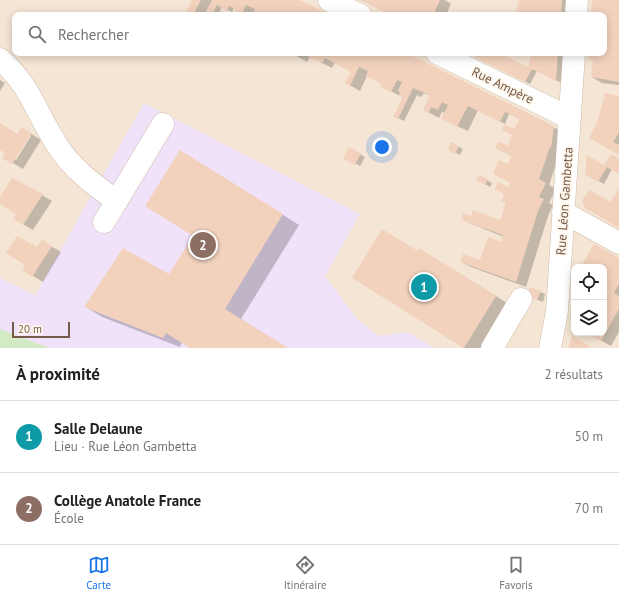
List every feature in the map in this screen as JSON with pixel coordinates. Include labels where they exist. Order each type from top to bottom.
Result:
[{"type":"street","points":[[329,0],[354,12]]},
{"type":"street","points":[[576,12],[577,0]]},
{"type":"street","name":"Rue Ampère","points":[[443,56],[570,118]]},
{"type":"street","name":"Rue Léon Gambetta","points":[[550,348],[557,311],[574,56]]},
{"type":"street","points":[[0,59],[12,70],[26,88],[57,146],[68,160],[90,182],[117,202]]},
{"type":"street","points":[[104,222],[163,124]]},
{"type":"street","points":[[563,212],[619,243]]},
{"type":"street","points":[[492,348],[521,299]]},
{"type":"shaded area","points":[[0,0],[619,0],[619,348],[0,348]]},
{"type":"shaded area","points":[[144,103],[360,214],[325,276],[358,320],[379,336],[408,332],[434,348],[0,348],[0,278],[35,295]]},
{"type":"green space","points":[[0,329],[49,348],[0,348]]},
{"type":"building","points":[[192,0],[201,0],[195,12],[186,12]]},
{"type":"building","points":[[212,0],[300,0],[325,12],[254,12],[255,9],[246,5],[242,12],[235,12],[236,10],[229,6],[227,11],[217,5],[214,12],[206,12]]},
{"type":"building","points":[[360,0],[440,0],[434,12],[385,12]]},
{"type":"building","points":[[519,0],[562,0],[561,12],[516,12]]},
{"type":"building","points":[[592,0],[619,0],[619,82],[591,77],[593,60],[588,59],[588,56],[607,56],[607,12],[591,12]]},
{"type":"building","points":[[413,56],[554,126],[551,148],[550,147],[539,179],[546,183],[539,197],[544,199],[538,211],[516,282],[460,262],[463,254],[480,260],[488,237],[501,242],[503,235],[461,220],[463,213],[471,216],[473,210],[500,220],[506,203],[501,201],[504,194],[495,189],[498,182],[509,187],[510,183],[493,174],[499,160],[508,164],[511,155],[495,148],[498,141],[508,146],[512,135],[502,130],[504,124],[514,129],[520,119],[505,112],[500,122],[468,106],[457,127],[441,119],[448,105],[442,102],[438,110],[431,107],[429,113],[423,110],[430,95],[413,88],[398,119],[393,117],[403,97],[399,96],[400,92],[398,91],[402,82],[397,80],[391,92],[380,87],[381,84],[366,76],[368,71],[359,67],[350,86],[345,83],[351,72],[325,58],[322,63],[308,57]]},
{"type":"building","points":[[473,56],[506,56],[528,67],[531,56],[558,56],[556,81],[532,69],[525,82]]},
{"type":"building","points":[[605,93],[619,96],[619,133],[613,142],[619,145],[619,155],[589,138],[597,123]]},
{"type":"building","points":[[0,123],[17,134],[22,127],[32,133],[12,164],[2,158],[5,153],[0,150]]},
{"type":"building","points":[[451,142],[459,146],[455,154],[448,150]]},
{"type":"building","points":[[349,147],[361,153],[355,165],[343,159]]},
{"type":"building","points":[[180,150],[283,214],[225,309],[288,348],[190,348],[166,333],[163,338],[84,307],[123,248],[169,274],[193,236],[145,206]]},
{"type":"building","points":[[611,154],[619,159],[619,174],[607,167],[598,182],[585,174],[587,155],[604,165]]},
{"type":"building","points":[[479,175],[488,179],[485,185],[476,180]]},
{"type":"building","points":[[12,178],[43,194],[23,225],[13,219],[16,214],[0,204],[0,197]]},
{"type":"building","points":[[619,188],[619,228],[585,208],[582,201],[589,190],[611,202]]},
{"type":"building","points":[[382,229],[418,251],[419,248],[496,296],[464,348],[352,278]]},
{"type":"building","points":[[17,236],[37,247],[42,239],[52,246],[32,277],[22,270],[25,265],[6,253]]},
{"type":"building","points":[[594,244],[619,258],[619,284],[614,293],[619,296],[619,309],[607,330],[607,264],[583,264]]},
{"type":"building","points":[[530,287],[541,291],[537,300],[526,296]]},
{"type":"building","points":[[572,336],[574,336],[592,348],[569,348]]},
{"type":"building","points":[[592,336],[604,336],[601,341]]},
{"type":"place","name":"Collège Anatole France","points":[[203,245]]},
{"type":"place","name":"Salle Delaune","points":[[424,287]]}]
